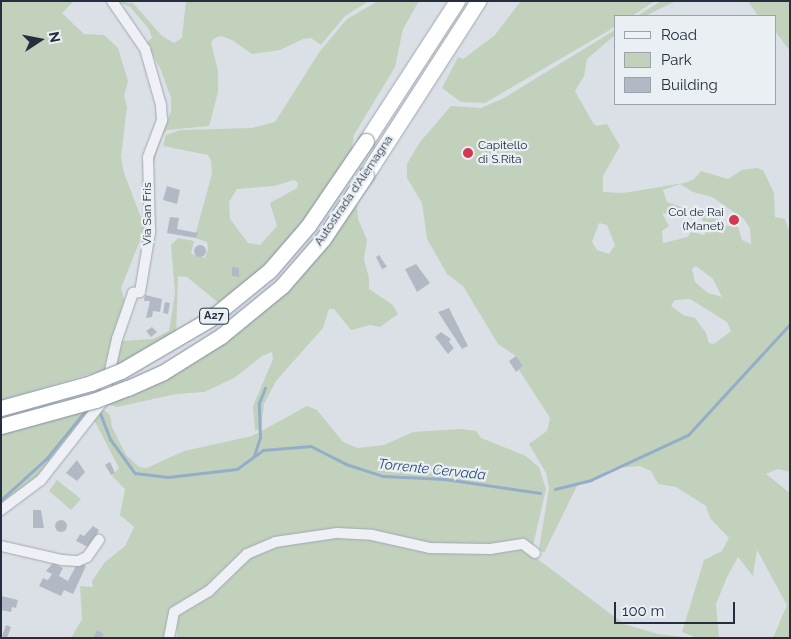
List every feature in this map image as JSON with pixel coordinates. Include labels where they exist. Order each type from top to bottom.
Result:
[{"type":"highway","name":"Autostrada d'Alemagna","points":[[1,408],[91,383],[121,371],[210,319],[270,270],[308,226],[457,1]]},
{"type":"highway","name":"Autostrada d'Alemagna","points":[[1,426],[96,400],[162,373],[221,336],[282,286],[323,239],[478,1]]},
{"type":"street","name":"Via San Fris","points":[[1,510],[40,480],[103,402],[117,339],[133,293],[140,292],[150,232],[148,157],[162,120],[161,105],[145,49],[112,1]]},
{"type":"street","points":[[169,638],[174,612],[209,591],[247,554],[275,542],[337,533],[372,535],[430,548],[490,549],[523,544],[535,553]]},
{"type":"street","points":[[1,546],[62,560],[78,561],[88,557],[99,540]]},
{"type":"green space","points":[[1,1],[74,1],[62,13],[84,34],[104,35],[118,48],[128,81],[124,96],[127,107],[121,157],[124,173],[145,228],[121,288],[127,310],[107,369],[1,400]]},
{"type":"green space","points":[[115,1],[133,3],[162,36],[174,43],[182,38],[186,1],[369,1],[345,16],[321,45],[311,38],[303,39],[280,50],[252,54],[232,40],[221,36],[215,38],[211,42],[218,71],[218,92],[209,126],[167,130],[162,136],[151,172],[154,147],[171,112],[171,98],[161,70],[146,43],[152,38],[149,29],[130,7]]},
{"type":"green space","points":[[378,1],[419,1],[403,29],[395,67],[354,135],[352,147],[355,149],[318,205],[265,267],[221,305],[187,277],[178,276],[176,336],[113,367],[120,341],[153,339],[169,331],[175,293],[171,245],[178,238],[194,241],[191,254],[205,258],[208,248],[207,242],[196,238],[196,232],[212,174],[211,160],[208,155],[163,146],[166,135],[180,130],[252,128],[275,122],[320,51],[347,19]],"holes":[[[294,180],[298,183],[297,188],[270,203],[277,226],[260,245],[248,243],[230,219],[229,202],[237,189],[274,186]]]},
{"type":"green space","points":[[521,1],[655,1],[634,15],[614,15],[614,27],[608,31],[485,103],[461,102],[442,88],[458,57],[463,59],[494,36]]},
{"type":"green space","points":[[661,1],[676,1],[647,15],[639,15]]},
{"type":"green space","points":[[748,1],[790,1],[790,51],[776,32],[776,15],[757,15]]},
{"type":"green space","points":[[614,31],[614,36],[587,59],[584,76],[575,91],[593,123],[596,126],[607,124],[620,146],[603,176],[603,192],[623,193],[684,183],[693,180],[701,171],[728,179],[742,170],[757,168],[763,170],[774,193],[775,217],[785,219],[790,233],[790,472],[778,469],[766,474],[790,493],[790,638],[773,638],[787,605],[757,550],[753,576],[738,557],[727,577],[716,604],[719,638],[697,638],[682,632],[704,560],[722,551],[729,538],[710,518],[706,506],[676,487],[658,484],[651,471],[640,466],[614,468],[577,486],[544,553],[539,549],[549,488],[546,473],[529,444],[547,431],[550,418],[519,370],[523,366],[516,356],[498,344],[463,286],[447,274],[427,239],[422,203],[407,178],[407,164],[420,142],[451,106],[481,108],[504,98]],"holes":[[[680,184],[693,192],[712,197],[744,219],[750,228],[751,244],[742,240],[738,227],[723,225],[709,207],[701,212],[705,235],[691,232],[688,237],[663,243],[662,231],[669,226],[662,213],[679,216],[685,212],[681,207],[667,202],[663,190]],[[599,223],[607,225],[615,245],[609,254],[597,250],[592,242]],[[696,266],[713,279],[722,297],[708,293],[695,282],[692,269]],[[690,299],[727,322],[731,331],[714,344],[709,343],[706,333],[695,318],[683,315],[671,306],[675,300]]]},
{"type":"green space","points":[[357,205],[358,219],[367,240],[364,259],[369,278],[369,289],[393,305],[398,314],[380,327],[370,325],[351,330],[334,309],[329,309],[323,328],[276,381],[264,404],[261,429],[255,431],[253,406],[273,359],[272,352],[262,356],[234,378],[204,392],[176,394],[117,407],[106,404],[174,374],[243,330],[309,267]]},
{"type":"green space","points":[[307,406],[317,410],[343,442],[358,448],[384,445],[413,432],[461,429],[476,431],[481,438],[526,456],[539,467],[546,489],[531,554],[624,624],[658,634],[690,638],[177,638],[177,610],[218,586],[216,583],[174,608],[174,638],[102,638],[104,634],[97,630],[93,638],[71,638],[82,619],[80,586],[93,587],[92,581],[105,562],[125,546],[134,527],[120,515],[125,489],[112,476],[119,468],[93,418],[101,407],[110,415],[112,427],[126,455],[139,467],[147,468],[184,451],[252,436]]},
{"type":"green space","points":[[94,409],[51,466],[1,506],[1,433]]},
{"type":"green space","points":[[57,480],[81,499],[71,510],[49,491]]},
{"type":"building","points":[[167,186],[180,190],[177,204],[163,200]]},
{"type":"building","points":[[170,217],[179,218],[177,229],[198,233],[196,238],[167,233]]},
{"type":"building","points":[[202,245],[205,246],[205,256],[198,257],[195,256],[194,249],[195,246]]},
{"type":"building","points":[[379,255],[387,267],[382,269],[376,257]]},
{"type":"building","points":[[416,264],[430,283],[417,292],[405,269]]},
{"type":"building","points":[[232,267],[239,268],[239,277],[232,276]]},
{"type":"building","points":[[145,295],[162,299],[160,312],[153,311],[152,317],[146,318],[150,301],[144,301]]},
{"type":"building","points":[[165,302],[170,303],[168,314],[163,313]]},
{"type":"building","points":[[449,308],[468,346],[462,349],[438,312]]},
{"type":"building","points":[[152,327],[157,332],[151,337],[146,331]]},
{"type":"building","points":[[441,332],[451,339],[449,342],[454,348],[448,354],[435,337]]},
{"type":"building","points":[[516,356],[523,366],[516,372],[509,361]]},
{"type":"building","points":[[77,460],[85,472],[77,481],[66,473]]},
{"type":"building","points":[[110,462],[115,473],[111,475],[105,465]]},
{"type":"building","points":[[33,510],[41,510],[44,528],[33,528]]},
{"type":"building","points":[[61,520],[67,526],[61,532],[55,526]]},
{"type":"building","points":[[93,526],[99,530],[90,548],[76,541],[80,534],[84,536]]},
{"type":"building","points":[[78,562],[86,566],[73,594],[64,590],[61,596],[39,586],[43,578],[48,580],[52,574],[46,571],[53,563],[63,568],[59,576],[68,581]]},
{"type":"building","points":[[1,596],[18,600],[16,608],[12,607],[11,612],[1,610]]},
{"type":"building","points":[[6,625],[11,627],[7,638],[2,636]]},
{"type":"building","points":[[97,630],[104,634],[102,638],[93,638]]},
{"type":"waterway","name":"Torrente Cervada","points":[[555,489],[591,480],[688,435],[790,324]]},
{"type":"waterway","points":[[254,456],[260,438],[259,403],[265,388]]},
{"type":"waterway","name":"Torrente Cervada","points":[[1,500],[47,458],[86,410]]},
{"type":"waterway","name":"Torrente Cervada","points":[[100,412],[111,440],[135,473],[168,477],[237,469],[263,450],[311,446],[346,464],[383,476],[445,479],[540,493]]},
{"type":"place","name":"Capitello di S.Rita","points":[[468,153]]},
{"type":"place","name":"Col de Rai (Manet)","points":[[734,220]]}]
